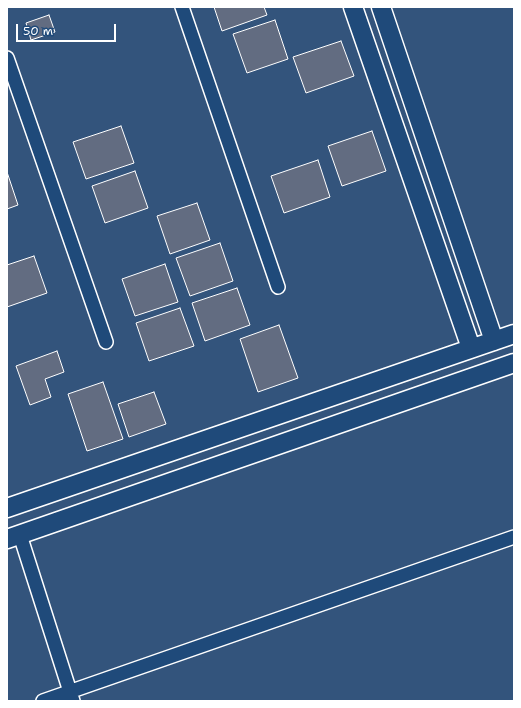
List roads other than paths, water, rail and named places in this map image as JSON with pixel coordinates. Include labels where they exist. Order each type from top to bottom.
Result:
[{"type":"main road","points":[[353,7],[471,348]]},
{"type":"main road","points":[[381,7],[494,341]]},
{"type":"main road","points":[[7,508],[514,334]]},
{"type":"main road","points":[[13,537],[514,364]]},
{"type":"street","points":[[182,7],[278,287]]},
{"type":"street","points":[[7,58],[106,342]]},
{"type":"street","points":[[13,537],[72,697]]},
{"type":"street","points":[[43,701],[72,697],[514,537]]}]
